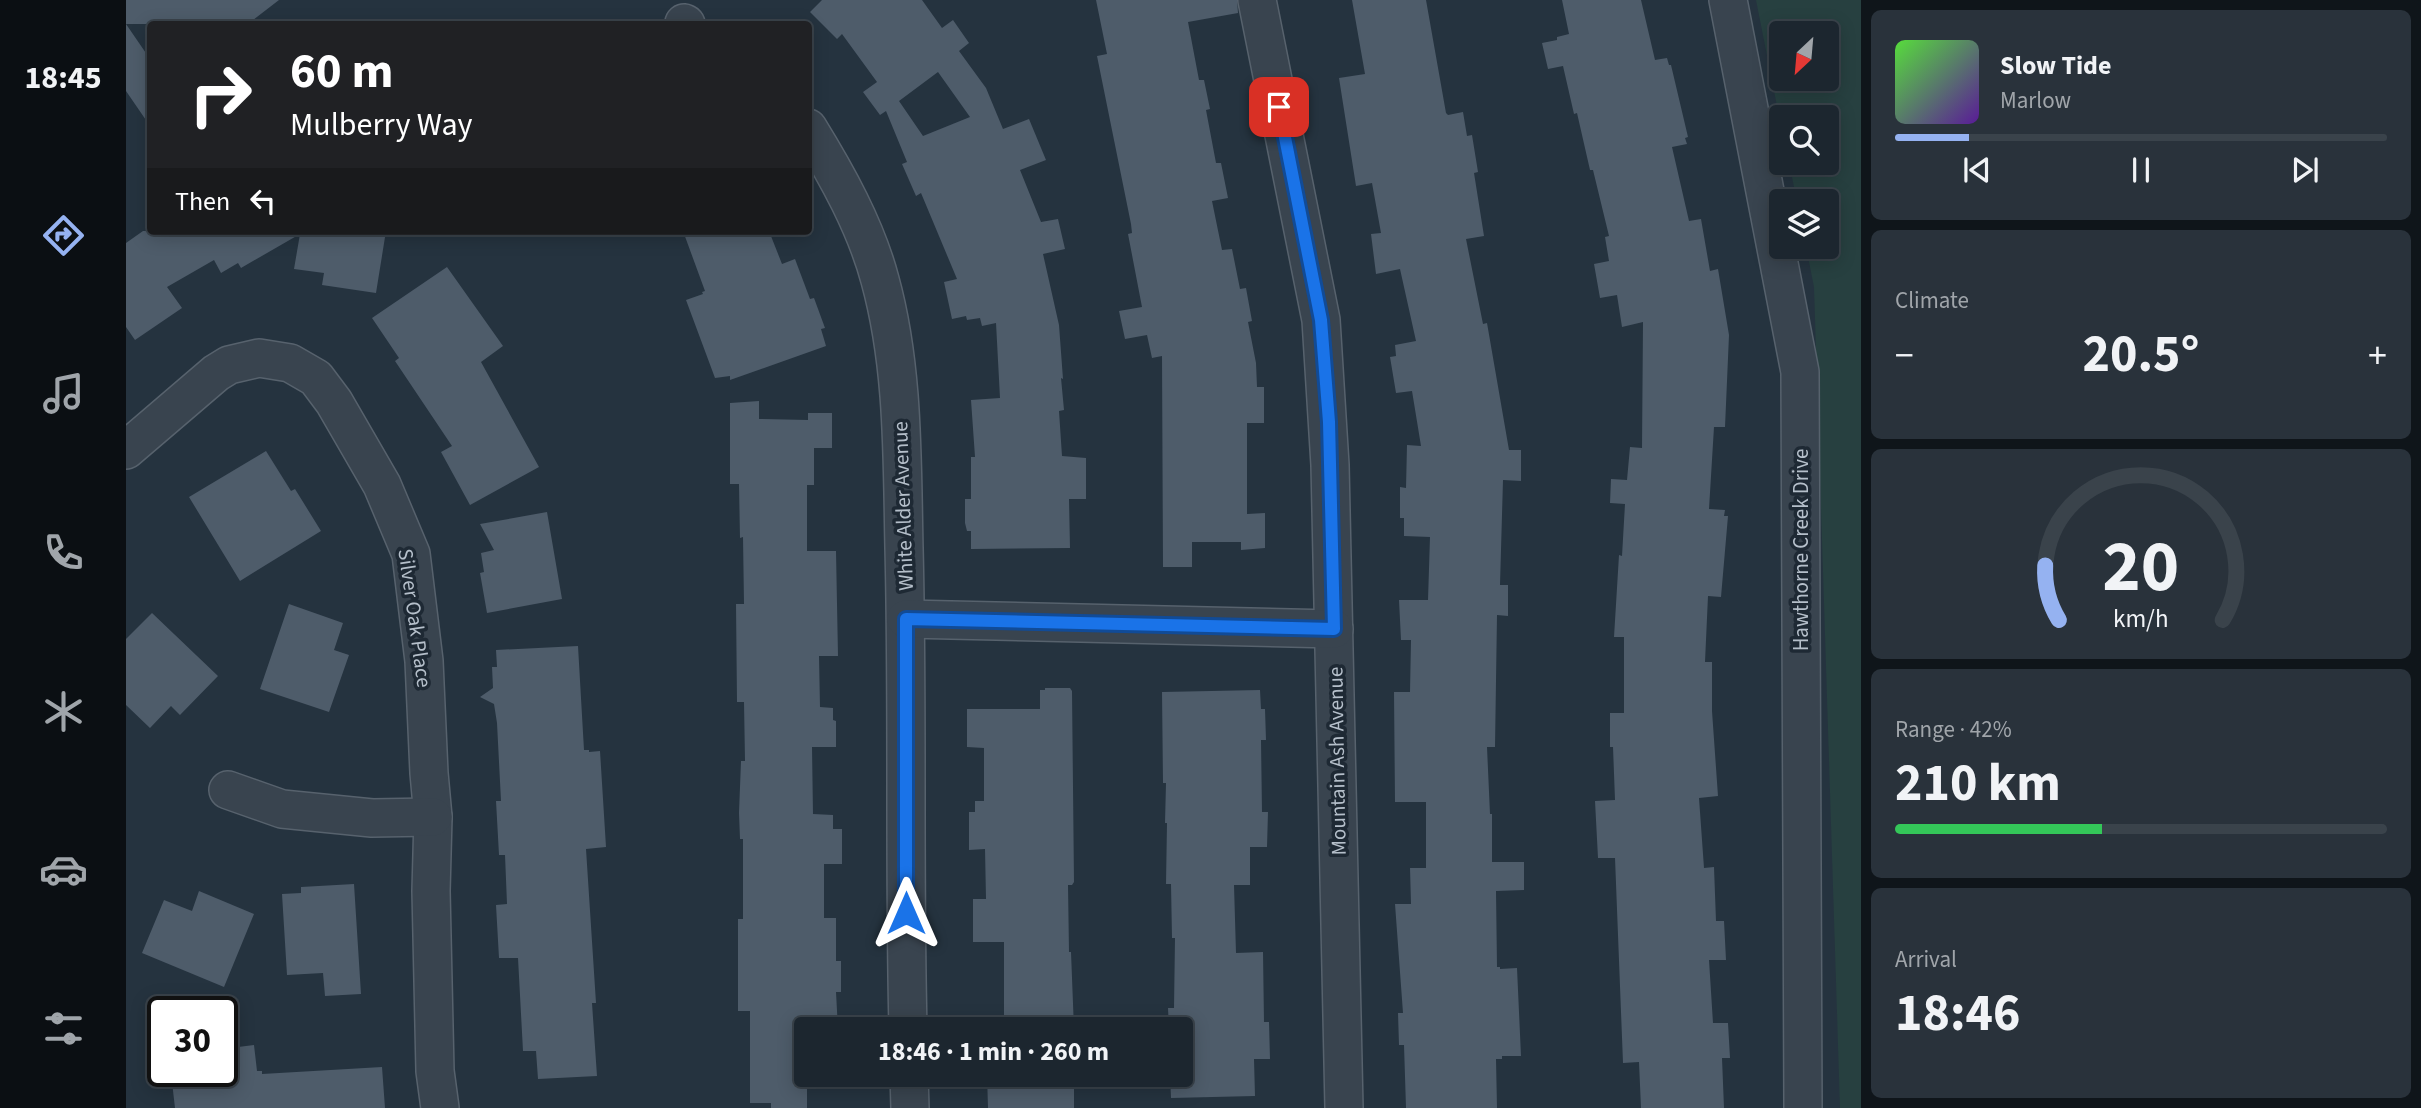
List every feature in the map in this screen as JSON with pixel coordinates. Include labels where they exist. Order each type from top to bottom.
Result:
[{"type":"street","name":"Mountain Ash Avenue","points":[[1257,0],[1321,320],[1329,422],[1344,1108]]},
{"type":"street","name":"Hawthorne Creek Drive","points":[[1728,0],[1800,372],[1803,1108]]},
{"type":"street","name":"White Alder Avenue","points":[[812,135],[833,171],[874,258],[888,309],[900,415],[906,619],[908,1017]]},
{"type":"street","name":"Silver Oak Place","points":[[126,450],[216,373],[229,365],[259,358],[290,363],[316,378],[326,389],[382,485],[411,554],[424,661],[433,817],[431,891],[435,1070],[440,1108]]},
{"type":"street","points":[[906,619],[1334,629]]},
{"type":"street","points":[[228,790],[282,809],[372,818],[433,817]]},
{"type":"street","points":[[909,1087],[910,1108]]},
{"type":"green space","points":[[1756,0],[1861,0],[1861,1108],[1840,1108],[1814,287],[1808,259],[1839,259],[1839,189],[1794,189],[1792,175],[1839,175],[1839,105],[1777,105],[1774,91],[1839,91],[1839,21],[1769,21],[1769,66]]},
{"type":"building","points":[[126,0],[279,0],[252,21],[147,21],[147,24],[126,24]]},
{"type":"building","points":[[822,0],[922,0],[942,28],[953,20],[969,43],[959,51],[986,88],[1003,129],[1029,119],[1046,160],[1020,170],[1041,222],[1058,219],[1065,249],[1043,254],[1059,325],[1064,410],[1059,411],[1062,456],[1086,458],[1086,499],[1069,499],[1070,548],[971,549],[971,531],[967,531],[965,523],[965,499],[971,499],[971,457],[975,457],[971,400],[1000,398],[996,323],[982,326],[980,318],[967,320],[966,316],[952,319],[944,282],[957,279],[921,193],[916,196],[902,164],[907,162],[886,111],[880,115],[863,92],[877,82],[842,34],[837,39],[810,12]],"holes":[[[938,72],[970,117],[923,136],[899,101]]]},
{"type":"building","points":[[1096,0],[1237,0],[1238,13],[1188,22],[1199,80],[1204,80],[1210,109],[1206,110],[1216,163],[1221,163],[1228,198],[1212,201],[1222,250],[1232,249],[1240,289],[1246,288],[1252,321],[1248,322],[1256,363],[1257,387],[1264,387],[1264,423],[1247,423],[1247,514],[1265,513],[1265,548],[1241,550],[1241,542],[1192,542],[1192,567],[1163,567],[1162,356],[1152,358],[1147,335],[1125,339],[1119,311],[1142,307],[1128,234],[1132,233],[1131,224],[1097,56],[1107,54]]},
{"type":"building","points":[[1352,0],[1426,0],[1446,113],[1448,115],[1463,112],[1467,136],[1472,135],[1478,172],[1474,173],[1484,236],[1466,239],[1483,324],[1487,323],[1509,450],[1521,450],[1521,481],[1503,480],[1500,585],[1508,585],[1508,616],[1497,615],[1495,747],[1487,747],[1492,862],[1524,862],[1524,890],[1496,891],[1497,967],[1517,968],[1521,1056],[1502,1056],[1502,1059],[1496,1059],[1497,1108],[1406,1108],[1404,1045],[1399,1045],[1398,1013],[1403,1013],[1395,904],[1411,904],[1410,868],[1426,868],[1426,802],[1395,802],[1394,692],[1410,692],[1411,640],[1401,640],[1399,600],[1428,600],[1430,537],[1404,536],[1404,518],[1400,518],[1400,487],[1406,488],[1407,445],[1421,446],[1412,391],[1396,393],[1390,357],[1396,356],[1395,345],[1416,341],[1400,269],[1376,274],[1371,234],[1381,233],[1372,183],[1356,186],[1339,78],[1365,74]]},
{"type":"building","points":[[1562,0],[1641,0],[1655,60],[1667,58],[1671,65],[1688,137],[1685,138],[1687,144],[1672,147],[1689,221],[1701,219],[1710,271],[1718,269],[1729,335],[1725,427],[1714,427],[1709,509],[1725,510],[1724,516],[1728,516],[1721,597],[1708,596],[1705,662],[1712,662],[1712,711],[1718,796],[1699,798],[1704,868],[1714,867],[1716,921],[1724,921],[1726,960],[1709,960],[1713,1023],[1728,1023],[1730,1058],[1722,1058],[1724,1108],[1641,1108],[1639,1062],[1623,1063],[1615,858],[1598,858],[1595,801],[1615,800],[1610,713],[1624,713],[1624,637],[1614,637],[1625,504],[1610,503],[1611,479],[1627,480],[1630,447],[1642,448],[1643,322],[1622,327],[1617,295],[1600,298],[1594,264],[1609,261],[1605,237],[1609,236],[1563,66],[1548,69],[1542,43],[1569,34]]},
{"type":"building","points":[[126,24],[147,55],[147,122],[126,91]]},
{"type":"building","points":[[143,231],[147,231],[147,235],[298,235],[241,268],[238,263],[221,273],[214,260],[167,287],[182,308],[135,340],[126,327],[126,243]]},
{"type":"building","points":[[300,235],[385,235],[376,293],[322,285],[324,273],[294,269]]},
{"type":"building","points":[[684,235],[771,235],[782,264],[795,259],[810,299],[814,298],[825,328],[821,329],[826,346],[730,380],[730,376],[715,378],[686,300],[705,291]]},
{"type":"building","points":[[447,267],[503,346],[481,362],[539,467],[470,505],[441,452],[452,446],[395,361],[399,358],[372,318]]},
{"type":"building","points":[[759,401],[759,419],[808,420],[808,413],[832,413],[832,448],[814,448],[814,485],[807,485],[807,551],[836,551],[838,656],[819,656],[820,707],[833,708],[836,747],[812,747],[813,814],[833,815],[833,829],[842,829],[842,864],[824,864],[824,918],[836,918],[836,961],[841,961],[841,992],[836,992],[837,1017],[794,1017],[794,1087],[807,1087],[807,1108],[771,1108],[771,1103],[750,1103],[750,1011],[738,1011],[738,919],[743,919],[743,839],[740,839],[739,813],[741,761],[745,761],[744,702],[737,702],[736,604],[744,604],[739,484],[730,484],[730,403]]},
{"type":"building","points":[[266,451],[291,491],[295,489],[321,531],[240,581],[189,497]]},
{"type":"building","points":[[547,512],[562,599],[487,613],[480,573],[484,572],[481,553],[494,550],[480,524]]},
{"type":"building","points":[[289,604],[343,623],[334,650],[349,655],[329,712],[260,689]]},
{"type":"building","points":[[152,613],[218,676],[180,715],[171,706],[150,728],[126,705],[126,639]]},
{"type":"building","points":[[578,646],[584,750],[600,751],[606,847],[586,849],[596,1003],[592,1003],[597,1076],[538,1079],[536,1051],[523,1051],[518,958],[499,958],[496,905],[507,904],[505,855],[499,855],[496,801],[501,801],[497,723],[494,704],[480,697],[493,688],[492,667],[497,667],[496,650]]},
{"type":"building","points":[[1070,688],[1072,691],[1074,882],[1068,885],[1074,1017],[1004,1017],[1004,942],[973,942],[973,899],[986,899],[985,849],[969,850],[969,812],[975,812],[975,801],[984,801],[984,748],[967,747],[967,709],[1040,709],[1040,690]]},
{"type":"building","points":[[1260,690],[1261,709],[1265,709],[1266,740],[1261,740],[1262,812],[1268,812],[1267,847],[1250,847],[1250,885],[1234,885],[1236,953],[1263,952],[1264,1022],[1269,1022],[1270,1059],[1254,1059],[1255,1096],[1171,1098],[1171,1087],[1193,1087],[1193,1017],[1168,1017],[1168,1008],[1174,1008],[1175,938],[1172,938],[1171,884],[1166,884],[1167,823],[1166,783],[1163,783],[1162,692]]},
{"type":"building","points":[[354,884],[361,994],[325,996],[323,973],[287,975],[282,894],[301,893],[301,887]]},
{"type":"building","points":[[199,891],[254,914],[224,987],[142,953],[164,900],[192,911]]},
{"type":"building","points":[[254,1045],[257,1071],[262,1071],[262,1074],[382,1067],[385,1108],[175,1108],[173,1087],[238,1087],[238,1047]]},
{"type":"building","points":[[987,1087],[1074,1087],[1074,1108],[988,1108]]},
{"type":"route","points":[[906,913],[906,619],[1334,629],[1329,422],[1321,320],[1279,107]]}]
